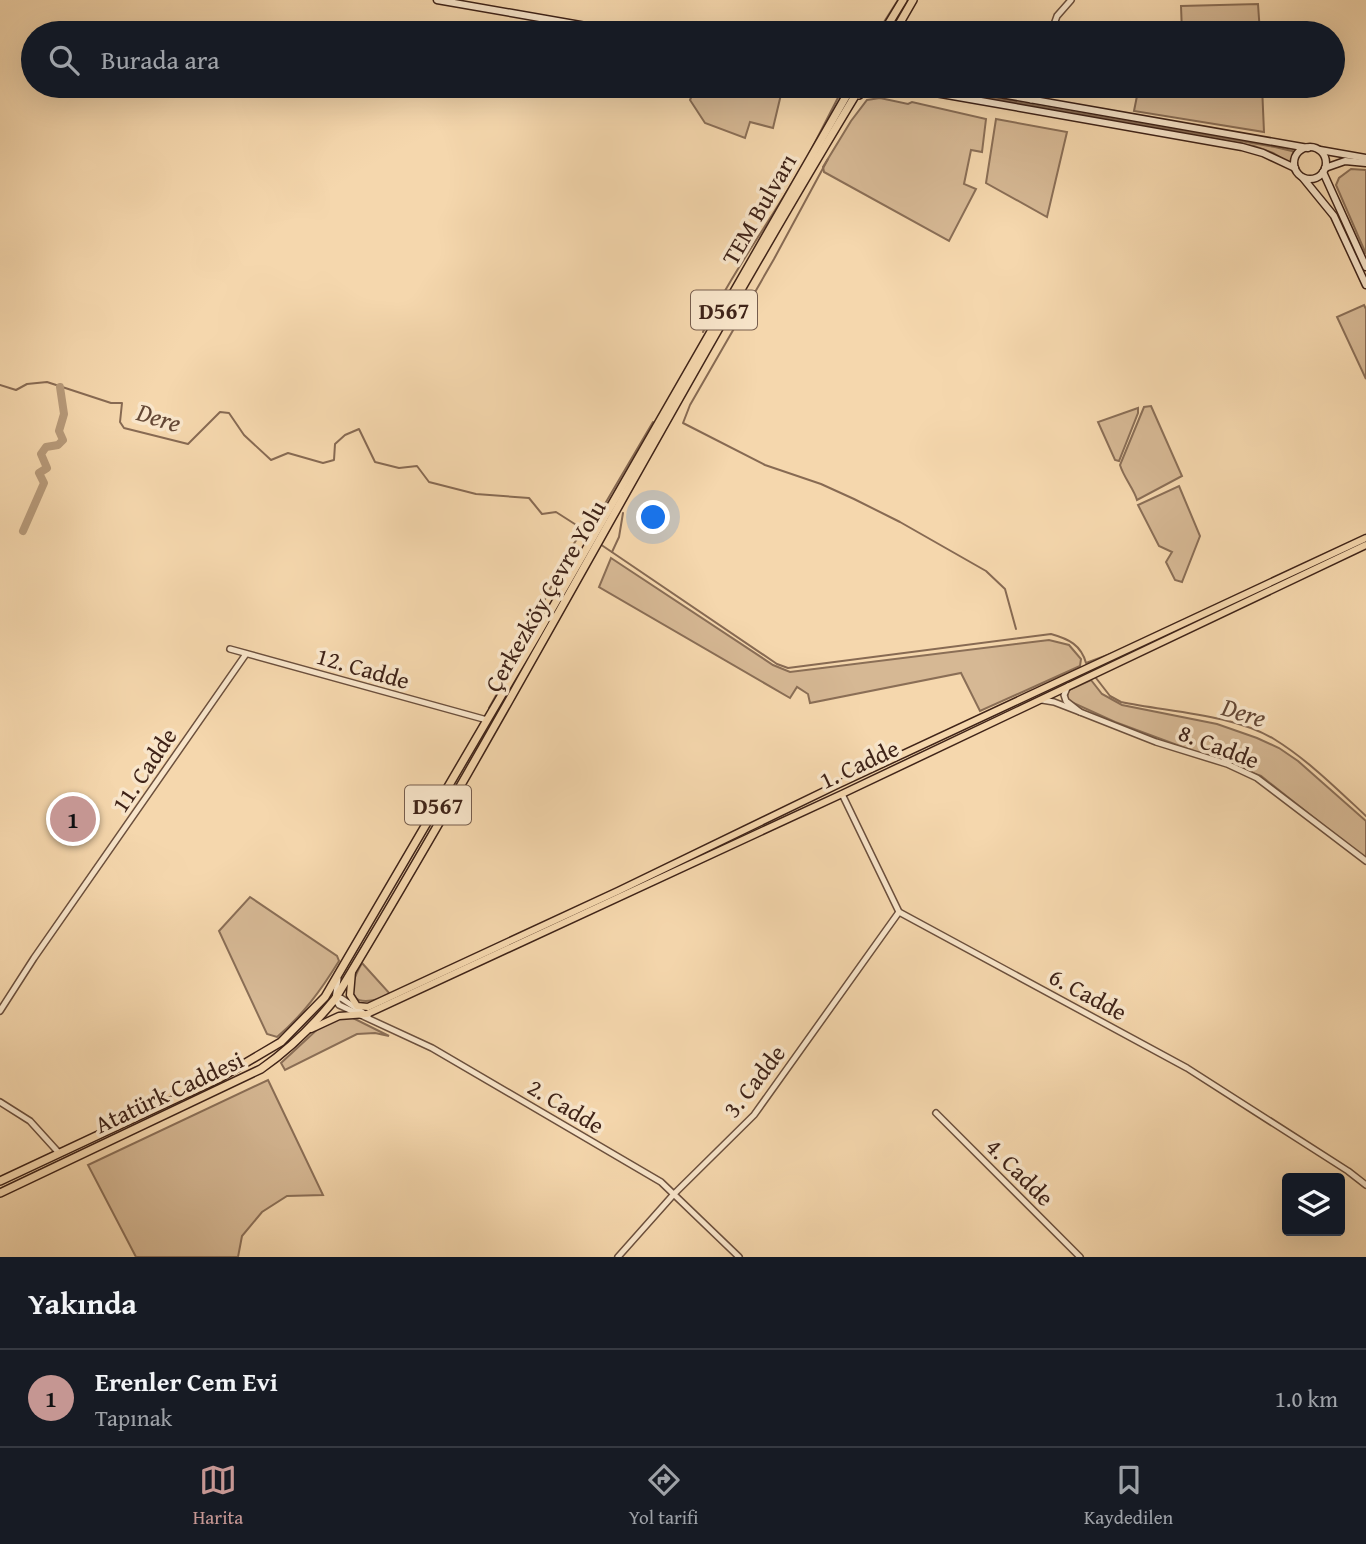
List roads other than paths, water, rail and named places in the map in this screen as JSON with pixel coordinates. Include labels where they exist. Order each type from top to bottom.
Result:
[{"type":"highway","points":[[890,21],[903,0]]},
{"type":"highway","points":[[901,21],[913,0]]},
{"type":"highway","points":[[835,116],[842,98]]},
{"type":"highway","name":"TEM Bulvarı","points":[[598,536],[845,98]]},
{"type":"highway","name":"TEM Bulvarı","points":[[787,212],[854,98]]},
{"type":"highway","points":[[847,109],[858,98]]},
{"type":"highway","name":"Çerkezköy Çevre Yolu","points":[[335,999],[591,548],[787,212]]},
{"type":"highway","name":"Çerkezköy Çevre Yolu","points":[[487,720],[577,574]]},
{"type":"highway","name":"D567","points":[[0,1181],[220,1078],[281,1042],[325,997],[338,979],[487,720]]},
{"type":"highway","name":"Atatürk Caddesi","points":[[0,1193],[261,1069],[311,1029],[335,999]]},
{"type":"main road","points":[[437,0],[557,21]]},
{"type":"main road","points":[[975,98],[1263,153],[1294,168],[1334,216],[1366,285]]},
{"type":"main road","points":[[1020,98],[1316,149],[1366,161]]},
{"type":"main road","points":[[1294,168],[1296,155],[1308,148]]},
{"type":"main road","points":[[1316,149],[1325,159],[1324,170],[1366,267]]},
{"type":"main road","points":[[1303,178],[1312,179],[1324,170],[1345,161],[1366,161]]},
{"type":"main road","name":"1. Cadde","points":[[368,1011],[1366,538]]},
{"type":"main road","name":"1. Cadde","points":[[1100,666],[1366,545]]},
{"type":"main road","name":"1. Cadde","points":[[368,1011],[842,794],[1068,686],[1088,672]]},
{"type":"main road","points":[[353,969],[351,995],[357,1006],[368,1011]]},
{"type":"main road","points":[[311,1029],[339,1016],[368,1011]]},
{"type":"street","points":[[1055,21],[1071,0]]},
{"type":"street","name":"12. Cadde","points":[[230,649],[487,720]]},
{"type":"street","name":"11. Cadde","points":[[0,1011],[246,653]]},
{"type":"street","points":[[1068,686],[1064,695],[1066,701],[1080,712]]},
{"type":"street","name":"8. Cadde","points":[[1039,699],[1054,702],[1156,742],[1227,764],[1257,778],[1366,861]]},
{"type":"street","points":[[842,794],[899,912]]},
{"type":"street","name":"6. Cadde","points":[[899,912],[1187,1068],[1366,1185]]},
{"type":"street","name":"3. Cadde","points":[[618,1257],[674,1194],[754,1115],[899,912]]},
{"type":"street","points":[[335,999],[338,979]]},
{"type":"street","points":[[325,997],[341,998],[357,1006]]},
{"type":"street","name":"2. Cadde","points":[[335,999],[339,1005],[356,1014],[432,1048],[661,1182],[739,1257]]},
{"type":"street","points":[[368,1011],[372,1022]]},
{"type":"street","points":[[0,1102],[30,1121],[59,1153]]},
{"type":"street","name":"4. Cadde","points":[[936,1112],[1080,1257]]},
{"type":"waterway","points":[[885,21],[898,0]]},
{"type":"waterway","points":[[809,154],[838,98]]},
{"type":"waterway","points":[[828,159],[690,405],[683,423],[765,465],[821,484],[854,499],[986,571],[1005,589],[1016,629]]},
{"type":"waterway","points":[[703,332],[738,269],[801,168]]},
{"type":"waterway","name":"Dere","points":[[0,385],[16,390],[27,384],[47,382],[111,403],[122,403],[120,422],[124,428],[188,444],[220,412],[229,413],[244,435],[271,460],[288,453],[323,463],[334,460],[335,444],[345,435],[359,429],[375,462],[399,468],[417,466],[429,482],[476,494],[529,498],[542,514],[556,512],[581,528],[589,537]]},
{"type":"waterway","points":[[23,531],[44,483],[39,473],[47,468],[41,454],[46,447],[58,445],[63,440],[59,431],[64,414],[60,387]]},
{"type":"waterway","points":[[582,527],[584,522],[599,514],[653,422]]},
{"type":"waterway","points":[[612,552],[619,537],[623,513]]},
{"type":"waterway","points":[[489,708],[567,554],[581,533]]},
{"type":"waterway","points":[[1321,556],[1366,535]]},
{"type":"waterway","points":[[600,544],[777,664],[788,668],[1051,634],[1073,644],[1086,663],[1113,653]]},
{"type":"waterway","name":"Dere","points":[[1096,678],[1110,696],[1121,702],[1220,719],[1274,739],[1310,765],[1366,816]]},
{"type":"place","name":"Erenler Cem Evi","points":[[73,819]]}]
